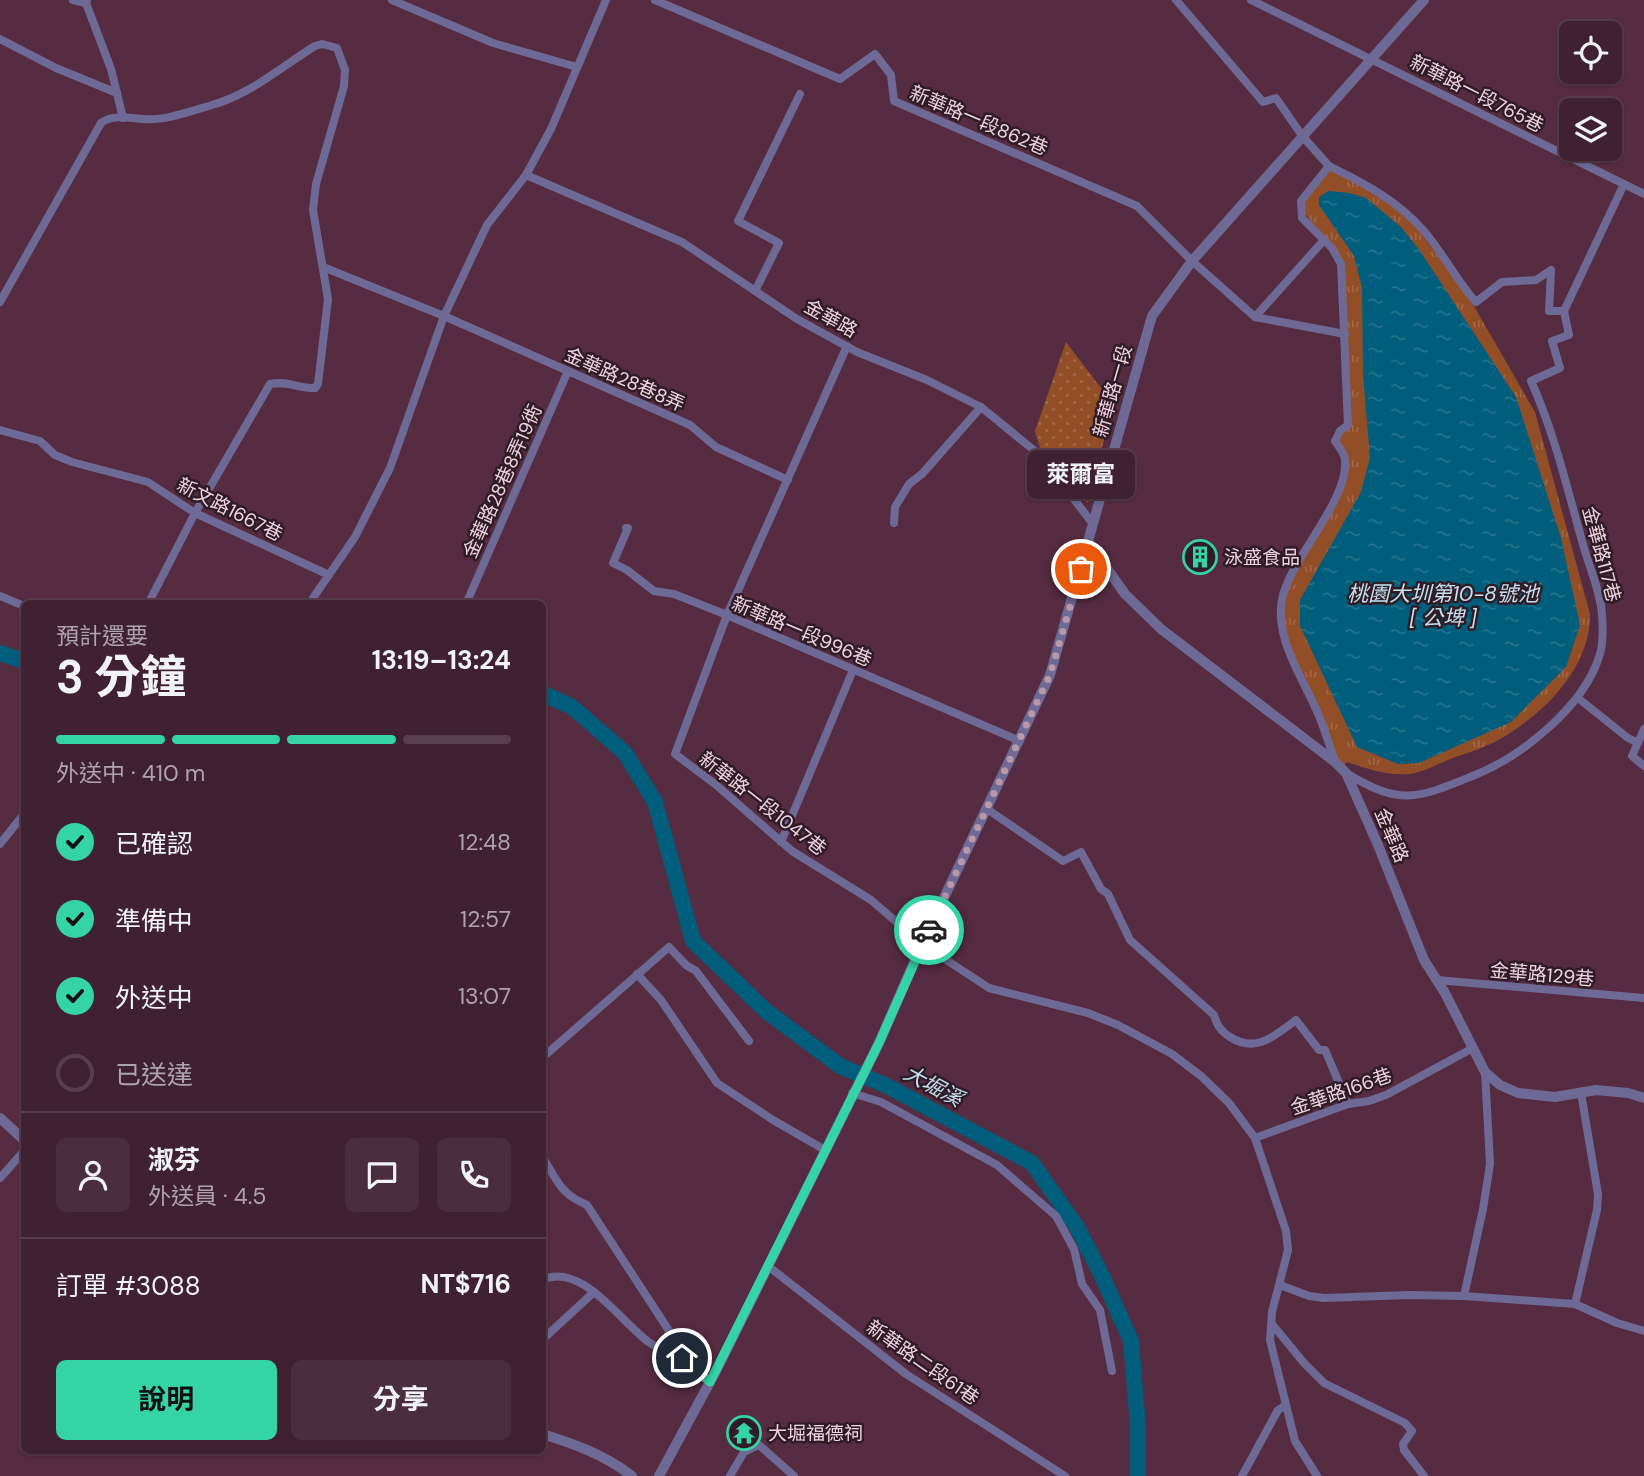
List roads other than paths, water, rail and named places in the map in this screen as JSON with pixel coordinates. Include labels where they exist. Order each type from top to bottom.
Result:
[{"type":"street","points":[[74,0],[87,1],[111,69],[123,118]]},
{"type":"street","points":[[392,0],[493,43],[577,67]]},
{"type":"street","points":[[314,600],[355,537],[390,468],[444,316],[487,225],[526,175],[551,129],[606,0]]},
{"type":"street","name":"新華路一段862巷","points":[[655,0],[840,79],[875,54],[891,75],[894,102],[1137,206],[1192,261]]},
{"type":"street","points":[[1176,0],[1263,102],[1276,98],[1303,137],[1329,166],[1386,197],[1408,214],[1476,302],[1502,282],[1536,280],[1551,270],[1549,311],[1564,311],[1624,184]]},
{"type":"street","name":"新華路一段765巷","points":[[1251,0],[1644,194]]},
{"type":"street","name":"新華路一段","points":[[659,1476],[710,1382],[872,1055],[1050,675],[1152,316],[1192,261],[1424,0]]},
{"type":"street","points":[[0,39],[56,68],[117,93]]},
{"type":"street","points":[[0,302],[101,122],[107,118],[148,120],[213,105],[262,82],[315,46],[322,44],[337,48],[343,61],[344,86],[316,184],[313,210],[328,299],[318,384],[315,388],[287,382],[270,384],[195,513],[150,600]]},
{"type":"street","points":[[755,291],[779,243],[738,221],[800,94]]},
{"type":"street","points":[[1329,166],[1301,201],[1302,218],[1324,240],[1341,264],[1348,425],[1340,431],[1335,441],[1345,462],[1337,495],[1302,556],[1284,594],[1280,612],[1289,650],[1319,716],[1335,762]]},
{"type":"street","name":"金華路","points":[[526,175],[682,242],[797,319],[847,346],[927,380],[981,408],[1041,456],[1093,524]]},
{"type":"street","points":[[1255,317],[1324,240]]},
{"type":"street","points":[[1192,261],[1255,317],[1345,334]]},
{"type":"street","name":"金華路28巷8弄","points":[[323,267],[444,316],[690,425],[716,447],[788,480]]},
{"type":"street","name":"金華路117巷","points":[[1346,773],[1373,789],[1402,797],[1432,792],[1498,766],[1538,737],[1578,698],[1600,656],[1602,613],[1557,452],[1531,381],[1560,368],[1552,341],[1569,335],[1564,311]]},
{"type":"street","points":[[727,615],[847,346]]},
{"type":"street","name":"金華路28巷8弄19衖","points":[[468,600],[568,371]]},
{"type":"street","points":[[894,523],[895,507],[909,484],[922,474],[981,408]]},
{"type":"street","name":"新文路1667巷","points":[[0,430],[40,441],[55,455],[72,462],[148,482],[195,513],[330,575]]},
{"type":"street","name":"新華路一段996巷","points":[[626,528],[612,563],[627,570],[654,591],[674,594],[727,615],[1020,741]]},
{"type":"street","name":"金華路","points":[[1089,543],[1125,594],[1161,629],[1346,773],[1424,960],[1485,1072],[1500,1085],[1518,1093],[1555,1097],[1596,1090],[1628,1093],[1644,1098]]},
{"type":"street","points":[[0,596],[21,605]]},
{"type":"street","name":"新華路一段1047巷","points":[[727,615],[675,754],[715,784],[792,851],[871,900],[922,944],[989,988],[1088,1013],[1118,1025],[1172,1054],[1201,1076],[1248,1126],[1255,1138],[1286,1231],[1288,1250],[1272,1312],[1270,1340],[1295,1441],[1317,1476]]},
{"type":"street","points":[[781,842],[853,670]]},
{"type":"street","points":[[1578,698],[1638,743]]},
{"type":"street","points":[[1644,729],[1632,756],[1644,766]]},
{"type":"street","points":[[987,809],[1063,861],[1081,852],[1101,889],[1108,894],[1130,940],[1214,1015],[1220,1030],[1227,1035],[1255,1045],[1278,1035],[1297,1020],[1319,1050],[1325,1050],[1348,1104]]},
{"type":"street","points":[[0,844],[21,818]]},
{"type":"street","points":[[546,1054],[669,947],[686,965],[696,971],[749,1041]]},
{"type":"street","points":[[637,974],[661,1000],[717,1083],[825,1150]]},
{"type":"street","name":"金華路129巷","points":[[1437,980],[1644,998]]},
{"type":"street","name":"金華路166巷","points":[[1255,1138],[1348,1104],[1386,1095],[1473,1048]]},
{"type":"street","points":[[1464,1296],[1490,1164],[1485,1072]]},
{"type":"street","points":[[852,1093],[881,1102],[996,1165],[1056,1216],[1074,1249],[1082,1283],[1100,1310],[1112,1371]]},
{"type":"street","points":[[1574,1304],[1597,1210],[1598,1194],[1581,1093]]},
{"type":"street","points":[[0,1118],[21,1137]]},
{"type":"street","points":[[0,1178],[21,1154]]},
{"type":"street","points":[[546,1163],[564,1192],[571,1199],[587,1205],[681,1349],[682,1358]]},
{"type":"street","name":"新華路二段61巷","points":[[768,1266],[906,1374],[1065,1476]]},
{"type":"street","points":[[546,1278],[569,1277],[594,1292],[650,1342],[682,1358],[710,1382]]},
{"type":"street","points":[[1280,1284],[1309,1296],[1324,1298],[1409,1294],[1574,1304],[1617,1323],[1644,1331]]},
{"type":"street","points":[[546,1336],[594,1292]]},
{"type":"street","points":[[1272,1324],[1324,1383],[1405,1423],[1412,1431],[1403,1444],[1404,1450],[1424,1476]]},
{"type":"street","points":[[1242,1476],[1278,1410],[1285,1406]]},
{"type":"street","points":[[546,1435],[580,1446],[614,1462],[632,1476]]},
{"type":"street","points":[[730,1476],[744,1452],[759,1445],[794,1476]]},
{"type":"water","name":"桃園大圳第10-8號池 [ 公埤 ]","points":[[1329,191],[1366,198],[1401,227],[1420,251],[1516,397],[1561,538],[1580,625],[1566,667],[1511,722],[1419,763],[1398,764],[1357,747],[1300,626],[1300,600],[1361,492],[1370,458],[1363,374],[1362,288],[1354,256],[1319,205],[1319,197]]},
{"type":"waterway","name":"大堀溪","points":[[0,653],[21,660]]},
{"type":"waterway","name":"大堀溪","points":[[546,695],[572,707],[625,753],[655,802],[693,941],[766,1011],[840,1066],[887,1086],[1032,1163],[1077,1227],[1131,1341],[1138,1426],[1138,1476]]},
{"type":"place","name":"泳盛食品","points":[[1200,557]]},
{"type":"place","name":"萊爾富","points":[[1081,569]]},
{"type":"place","name":"大堀福德祠","points":[[744,1433]]}]
